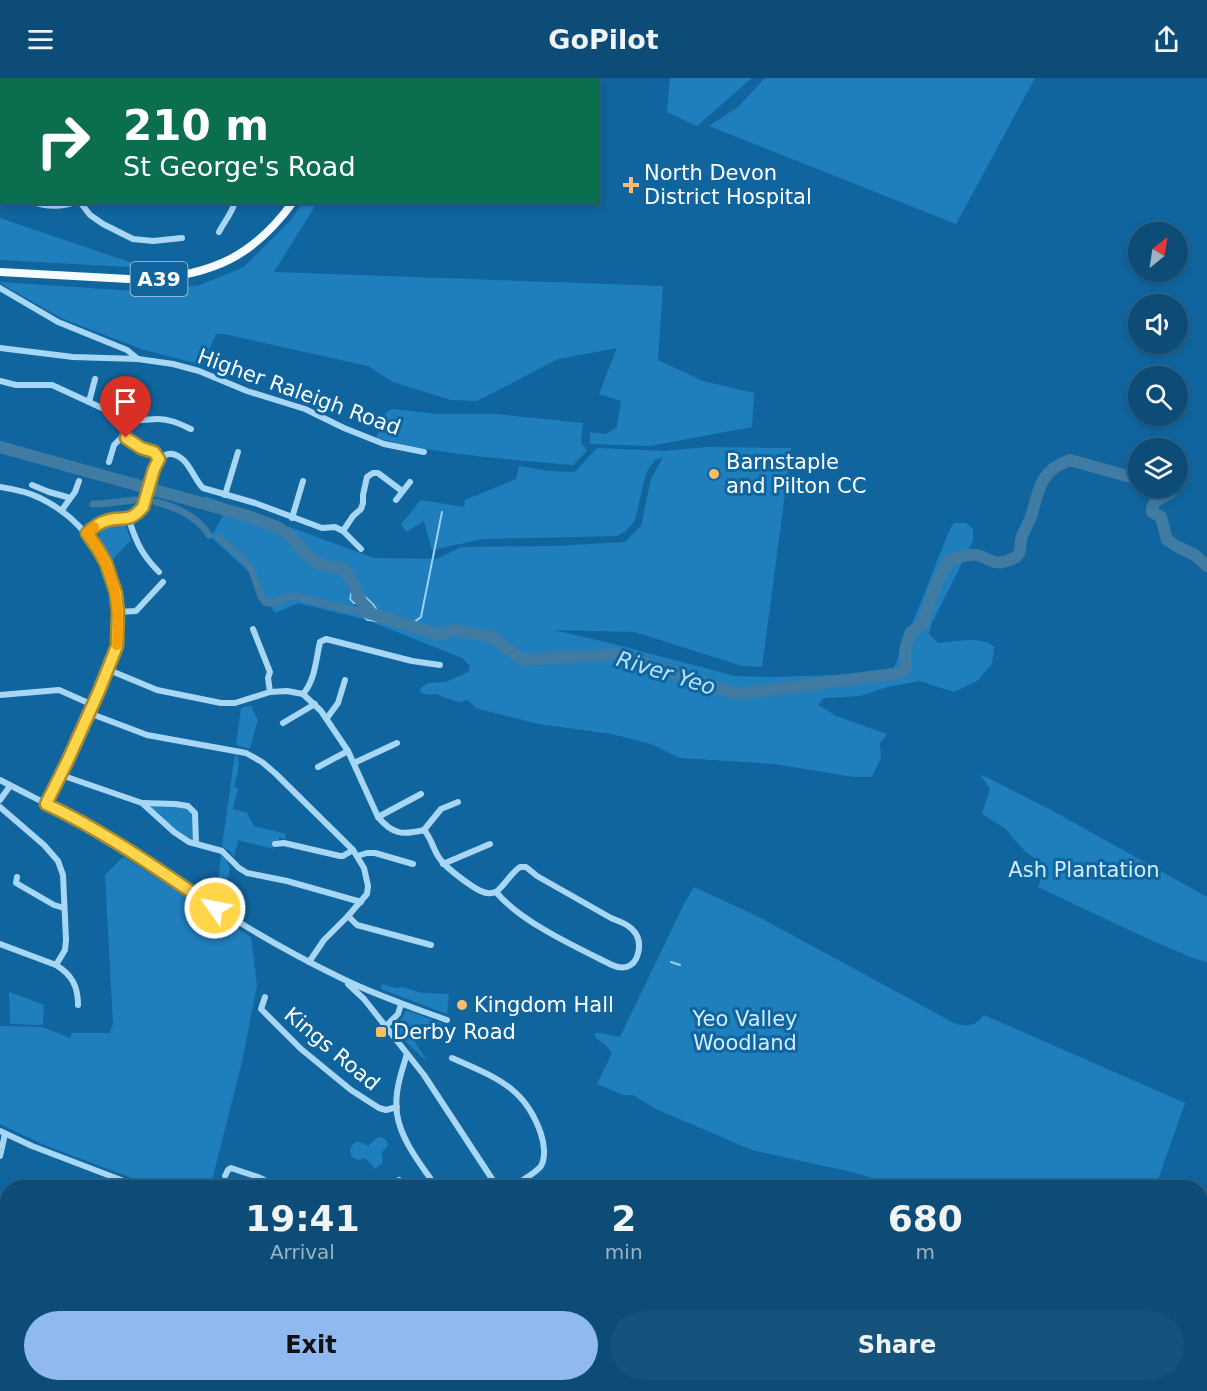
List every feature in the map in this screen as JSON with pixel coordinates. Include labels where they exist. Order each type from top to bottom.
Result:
[{"type":"main road","name":"A39","points":[[0,272],[147,280],[200,272],[235,258],[266,234],[292,204]]},
{"type":"street","points":[[36,204],[53,206],[70,204]]},
{"type":"street","points":[[82,204],[90,215],[103,224],[133,239],[153,241],[182,238]]},
{"type":"street","points":[[219,232],[235,204]]},
{"type":"street","name":"Higher Raleigh Road","points":[[0,288],[58,322],[127,350],[138,359],[173,364],[199,371],[247,391],[305,409],[384,444],[424,452]]},
{"type":"street","points":[[0,348],[73,357],[138,359]]},
{"type":"street","points":[[89,402],[95,379]]},
{"type":"street","points":[[0,381],[16,385],[52,385],[128,420],[170,420],[191,429]]},
{"type":"street","points":[[109,462],[114,445],[121,438],[130,440],[141,448],[150,449],[159,459]]},
{"type":"street","points":[[225,495],[237,464],[237,453]]},
{"type":"street","points":[[87,533],[103,522],[114,519],[127,520],[143,507],[159,459],[172,454],[181,457],[187,463],[197,482],[203,488],[258,504],[322,528],[335,527],[343,531],[361,549]]},
{"type":"street","points":[[343,531],[361,509],[367,477],[378,473],[402,491]]},
{"type":"street","points":[[62,510],[75,492],[79,481]]},
{"type":"street","points":[[292,518],[303,494],[303,481]]},
{"type":"street","points":[[396,500],[410,482]]},
{"type":"street","points":[[32,485],[65,496],[69,500]]},
{"type":"street","points":[[0,487],[32,494],[62,510],[87,533],[98,549],[106,563],[116,593],[117,646],[109,670],[46,804]]},
{"type":"street","points":[[127,520],[140,549],[159,572]]},
{"type":"street","points":[[118,612],[136,611],[163,582]]},
{"type":"street","points":[[253,629],[270,672],[268,678],[270,692]]},
{"type":"street","points":[[303,694],[313,674],[320,642],[326,639],[411,661],[440,665]]},
{"type":"street","points":[[109,670],[157,690],[221,704],[235,703],[270,692],[287,691],[303,694],[327,718],[348,751],[378,817],[385,826],[397,833],[408,834],[424,830],[441,809],[458,802]]},
{"type":"street","points":[[327,718],[338,703],[345,680]]},
{"type":"street","points":[[0,695],[59,690],[93,705]]},
{"type":"street","points":[[283,723],[315,704]]},
{"type":"street","points":[[89,713],[147,735],[246,753],[262,762],[276,774],[355,853],[364,868],[368,886],[367,894],[362,902],[324,940],[309,962]]},
{"type":"street","points":[[354,763],[397,743]]},
{"type":"street","points":[[318,767],[348,751]]},
{"type":"street","points":[[61,775],[142,803],[175,804],[188,807],[195,813],[196,843]]},
{"type":"street","points":[[0,780],[106,836],[215,908],[309,962],[401,1004],[447,1020]]},
{"type":"street","points":[[0,800],[10,786]]},
{"type":"street","points":[[378,817],[422,794]]},
{"type":"street","points":[[142,803],[174,832],[189,842],[222,851],[247,873],[287,881],[362,902]]},
{"type":"street","points":[[0,807],[57,858],[63,875],[66,948],[56,965]]},
{"type":"street","points":[[424,830],[430,836],[443,864],[481,891],[496,892],[516,870],[526,867],[537,876],[624,923],[634,931],[638,940],[638,955],[627,967],[612,965],[577,948],[521,915],[504,902],[496,892]]},
{"type":"street","points":[[275,844],[284,843],[340,856],[375,853],[413,864]]},
{"type":"street","points":[[443,864],[490,844]]},
{"type":"street","points":[[17,877],[16,883],[54,905],[64,908]]},
{"type":"street","points":[[348,916],[357,925],[431,945]]},
{"type":"street","points":[[0,944],[64,970],[75,983],[78,1005]]},
{"type":"street","points":[[340,978],[358,993],[424,1075],[493,1180]]},
{"type":"street","name":"Kings Road","points":[[265,998],[261,1009],[328,1072],[374,1105],[386,1110],[397,1107]]},
{"type":"street","points":[[386,1026],[398,1014],[401,1004]]},
{"type":"street","points":[[407,1054],[400,1077],[397,1116],[415,1155],[432,1180]]},
{"type":"street","points":[[452,1058],[504,1082],[513,1089],[529,1109],[544,1144],[541,1166],[522,1180]]},
{"type":"street","points":[[0,1156],[3,1132],[32,1146],[121,1180]]},
{"type":"street","points":[[225,1176],[231,1168],[264,1180]]},
{"type":"green space","points":[[670,78],[752,78],[697,126],[667,112]]},
{"type":"green space","points":[[765,78],[1035,78],[956,224],[709,126],[738,107]]},
{"type":"green space","points":[[301,204],[316,204],[274,272],[663,286],[658,360],[703,381],[754,393],[752,427],[650,446],[590,444],[590,432],[606,434],[617,427],[621,401],[599,394],[617,348],[558,359],[477,401],[451,400],[393,382],[368,366],[224,334],[216,334],[203,365],[144,350],[63,319],[0,283],[149,292],[200,285],[244,267],[292,219]]},
{"type":"green space","points":[[0,218],[147,268],[0,260]]},
{"type":"green space","points":[[392,409],[438,414],[497,414],[583,423],[581,442],[587,451],[573,465],[449,452],[376,438],[386,413]]},
{"type":"green space","points":[[707,447],[791,448],[762,667],[742,666],[635,632],[553,630],[735,676],[864,674],[893,670],[949,531],[954,523],[966,523],[973,529],[973,541],[932,623],[929,634],[938,643],[975,640],[989,643],[994,647],[992,664],[977,681],[954,692],[920,681],[887,687],[860,696],[824,698],[818,705],[836,716],[887,734],[880,743],[881,758],[872,777],[854,777],[775,764],[680,758],[651,744],[612,734],[539,724],[476,708],[468,700],[458,702],[436,694],[428,695],[420,692],[421,688],[428,683],[446,682],[468,672],[470,666],[462,658],[370,621],[384,622],[373,604],[358,590],[350,599],[366,620],[298,603],[275,613],[248,571],[211,537],[224,514],[202,506],[205,496],[374,558],[437,559],[461,547],[555,546],[625,542],[641,526],[651,479],[663,457],[655,460],[646,473],[635,520],[626,531],[617,536],[483,539],[432,550],[424,521],[406,532],[401,524],[421,500],[464,507],[465,500],[516,479],[519,466],[548,471],[575,472],[597,448],[665,451]]},
{"type":"green space","points":[[123,524],[131,540],[112,560],[99,538],[100,528]]},
{"type":"green space","points":[[251,705],[258,719],[250,749],[236,745],[241,708]]},
{"type":"green space","points":[[235,754],[239,765],[234,787],[238,788],[233,809],[247,813],[254,826],[286,834],[285,839],[279,837],[279,840],[272,842],[274,849],[238,840],[234,857],[222,846]]},
{"type":"green space","name":"Ash Plantation","points":[[980,774],[1051,810],[1207,897],[1207,962],[1146,938],[1038,887],[1045,866],[1025,851],[1006,829],[982,814],[990,789]]},
{"type":"green space","points":[[142,803],[188,807],[195,813],[196,843],[189,841]]},
{"type":"green space","points":[[221,855],[226,859],[230,869],[222,904],[219,904],[216,901]]},
{"type":"green space","points":[[123,857],[251,937],[257,985],[242,1062],[212,1180],[137,1180],[42,1144],[0,1124],[0,1026],[42,1027],[70,1038],[72,1033],[110,1033],[113,1023],[105,875]]},
{"type":"green space","name":"Yeo Valley Woodland","points":[[694,887],[757,916],[956,1024],[972,1025],[984,1015],[1185,1103],[1158,1180],[877,1180],[856,1173],[752,1150],[656,1109],[633,1095],[623,1095],[597,1084],[612,1053],[597,1039],[595,1033],[620,1037]]},
{"type":"green space","points":[[382,984],[422,993],[449,994],[447,1014],[381,989]]},
{"type":"green space","points":[[9,992],[44,1005],[43,1025],[10,1024]]},
{"type":"green space","points":[[406,1011],[443,1024],[440,1029],[427,1024],[414,1025],[416,1044],[426,1061],[395,1029]]},
{"type":"green space","points":[[378,1137],[385,1139],[388,1146],[382,1152],[383,1163],[376,1169],[365,1158],[358,1160],[352,1157],[350,1149],[353,1144],[358,1141],[368,1146]]},
{"type":"shaded area","points":[[352,589],[358,590],[373,604],[385,622],[367,620],[359,611],[360,604],[350,599]]},
{"type":"waterway","name":"River Yeo","points":[[0,447],[248,516],[277,527],[293,538],[305,554],[321,565],[343,568],[352,581],[366,612],[440,635],[454,630],[493,637],[522,660],[617,654],[737,694],[902,673],[906,668],[906,649],[911,632],[923,624],[936,584],[950,560],[974,555],[993,562],[1001,562],[1017,556],[1039,488],[1053,469],[1070,460],[1128,476]]},
{"type":"waterway","name":"River Yeo","points":[[1161,498],[1154,504],[1152,512],[1161,517],[1167,540],[1195,555],[1207,566]]},
{"type":"waterway","points":[[93,504],[135,500]]},
{"type":"waterway","points":[[156,502],[186,514],[199,523],[209,535]]},
{"type":"waterway","points":[[409,626],[421,617],[442,512]]},
{"type":"waterway","points":[[219,538],[243,559],[252,571],[265,602],[276,602],[286,597],[297,596],[366,612]]},
{"type":"waterway","points":[[671,962],[680,965]]},
{"type":"slow traffic","points":[[94,527],[87,533],[106,563],[116,593],[117,645]]},
{"type":"place","name":"North Devon District Hospital","points":[[631,185]]},
{"type":"place","name":"Barnstaple and Pilton CC","points":[[714,474]]},
{"type":"place","name":"Kingdom Hall","points":[[462,1005]]},
{"type":"place","name":"Derby Road","points":[[381,1032]]},
{"type":"route","points":[[126,438],[141,448],[150,449],[159,459],[143,507],[127,520],[114,519],[103,522],[87,533],[106,563],[116,593],[117,646],[68,760],[46,804],[106,836],[215,908]]}]
